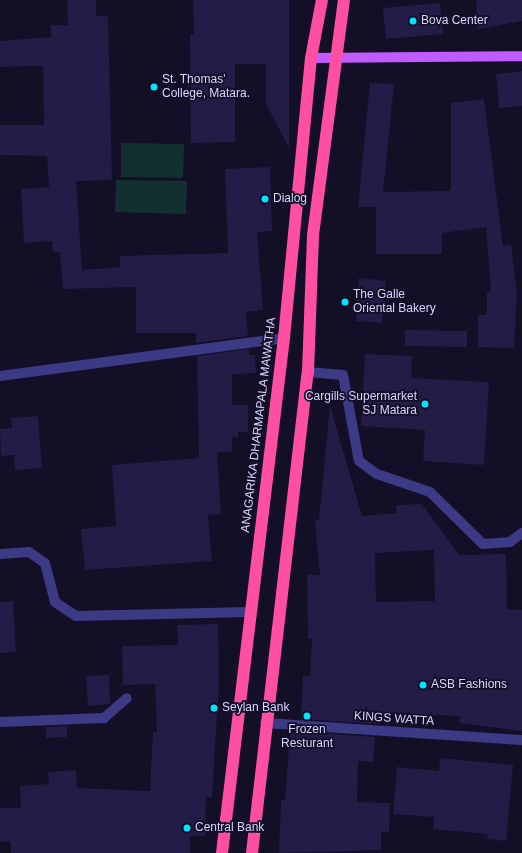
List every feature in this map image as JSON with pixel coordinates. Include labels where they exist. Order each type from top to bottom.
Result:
[{"type":"highway","name":"ANAGARIKA DHARMAPALA MAWATHA","points":[[222,853],[284,338],[311,58],[322,0]]},
{"type":"highway","points":[[252,853],[265,723],[308,372],[313,235],[344,0]]},
{"type":"main road","points":[[311,58],[522,56]]},
{"type":"street","points":[[0,376],[284,338]]},
{"type":"street","points":[[308,372],[343,375],[359,461],[377,474],[430,492],[483,544],[510,542],[522,534]]},
{"type":"street","points":[[0,554],[29,552],[45,563],[55,602],[76,616],[250,612]]},
{"type":"street","points":[[0,722],[104,718],[127,698]]},
{"type":"street","name":"KINGS WATTA","points":[[265,723],[522,740]]},
{"type":"green space","points":[[121,143],[184,144],[183,178],[121,177]]},
{"type":"green space","points":[[116,180],[187,181],[186,214],[115,212]]},
{"type":"building","points":[[67,0],[96,0],[96,16],[108,16],[112,180],[76,181],[82,270],[120,267],[120,256],[228,253],[225,169],[270,167],[272,231],[257,232],[263,310],[246,312],[248,336],[196,343],[196,333],[136,333],[136,287],[63,289],[60,252],[53,252],[52,241],[24,243],[21,189],[49,187],[47,156],[0,155],[0,125],[44,125],[43,66],[0,67],[0,41],[51,37],[51,25],[68,25]]},
{"type":"building","points":[[193,0],[289,0],[289,148],[266,104],[266,64],[235,64],[235,142],[191,143],[190,34],[194,34]]},
{"type":"building","points":[[476,0],[522,0],[522,21],[478,29]]},
{"type":"building","name":"Bova Center","points":[[440,3],[443,34],[386,39],[383,8]]},
{"type":"building","points":[[522,71],[522,106],[499,108],[496,74]]},
{"type":"building","points":[[370,83],[394,84],[383,192],[451,191],[451,103],[484,99],[503,246],[511,245],[517,292],[514,348],[478,347],[478,315],[487,315],[487,292],[491,292],[486,227],[442,233],[442,254],[376,254],[376,207],[358,207]]},
{"type":"building","points":[[359,278],[386,281],[382,323],[356,321]]},
{"type":"building","points":[[405,330],[467,331],[467,347],[405,346]]},
{"type":"building","points":[[249,349],[249,355],[255,355],[256,373],[232,374],[232,405],[248,405],[248,432],[238,432],[238,438],[232,437],[232,452],[217,452],[221,514],[208,515],[212,561],[85,570],[81,529],[116,526],[112,465],[199,458],[197,356]]},
{"type":"building","name":"Cargills Supermarket SJ Matara","points":[[365,354],[412,356],[411,378],[489,382],[484,465],[423,461],[425,430],[361,426]]},
{"type":"building","points":[[330,406],[362,516],[397,513],[396,505],[422,504],[459,555],[506,554],[507,609],[522,610],[522,731],[459,723],[460,716],[377,713],[376,724],[301,719],[303,676],[310,676],[312,639],[308,639],[307,575],[320,575],[315,521],[319,520]],"holes":[[[434,550],[435,601],[376,602],[375,553]]]},
{"type":"building","points":[[38,416],[42,468],[15,470],[14,455],[1,456],[0,429],[12,428],[11,418]]},
{"type":"building","points":[[13,601],[16,652],[0,653],[0,602]]},
{"type":"building","points":[[218,624],[219,683],[212,797],[206,797],[205,836],[190,836],[190,853],[11,853],[11,841],[0,842],[0,808],[21,808],[20,786],[49,784],[48,772],[76,770],[77,788],[150,791],[153,732],[157,732],[155,684],[123,685],[122,646],[178,645],[177,625]]},
{"type":"building","points":[[109,675],[110,704],[88,706],[86,676]]},
{"type":"building","points":[[67,726],[67,737],[46,738],[46,727]]},
{"type":"building","points":[[301,732],[375,737],[373,762],[358,761],[357,802],[390,803],[389,832],[381,832],[381,850],[279,853],[281,800],[285,800],[290,733]]},
{"type":"building","points":[[440,758],[513,765],[506,841],[487,839],[488,834],[433,829],[434,817],[393,814],[397,767],[439,771]]},
{"type":"place","name":"Bova Center","points":[[413,21]]},
{"type":"place","name":"St. Thomas' College, Matara.","points":[[154,87]]},
{"type":"place","name":"Dialog","points":[[265,199]]},
{"type":"place","name":"The Galle Oriental Bakery","points":[[345,302]]},
{"type":"place","name":"Cargills Supermarket SJ Matara","points":[[425,404]]},
{"type":"place","name":"ASB Fashions","points":[[423,685]]},
{"type":"place","name":"Seylan Bank","points":[[214,708]]},
{"type":"place","name":"Frozen Resturant","points":[[307,716]]},
{"type":"place","name":"Central Bank","points":[[187,828]]}]
